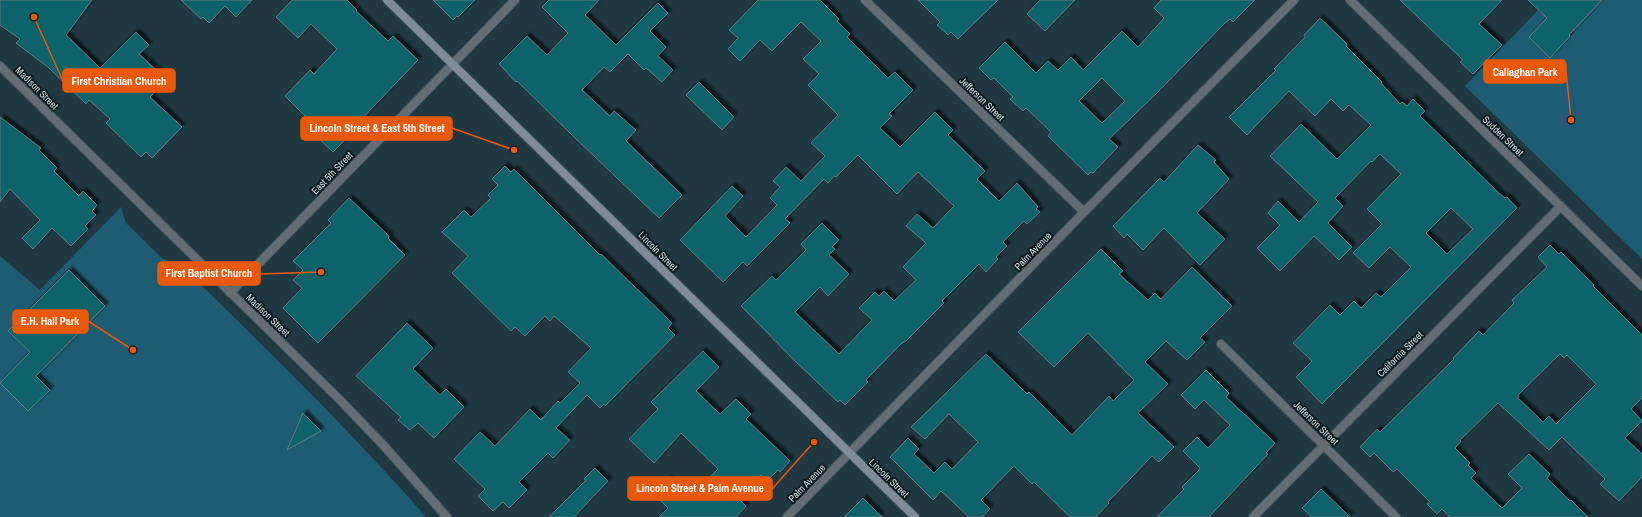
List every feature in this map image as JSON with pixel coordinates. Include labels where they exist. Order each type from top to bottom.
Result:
[{"type":"street","name":"Lincoln Street","points":[[387,0],[915,517]]},
{"type":"street","name":"East 5th Street","points":[[230,293],[515,0]]},
{"type":"street","name":"Jefferson Street","points":[[866,0],[1084,212]]},
{"type":"street","name":"Palm Avenue","points":[[787,517],[1084,212],[1294,0]]},
{"type":"street","name":"Sudden Street","points":[[1350,0],[1642,286]]},
{"type":"street","name":"Madison Street","points":[[0,66],[363,423],[447,517]]},
{"type":"street","name":"California Street","points":[[1254,517],[1561,206]]},
{"type":"street","name":"Jefferson Street","points":[[1221,344],[1396,517]]},
{"type":"shaded area","points":[[1548,0],[1642,0],[1642,259],[1465,86]]},
{"type":"shaded area","points":[[121,207],[126,223],[162,258],[185,269],[338,422],[426,517],[0,517],[0,256],[40,290]]},
{"type":"building","points":[[0,0],[92,0],[66,35],[100,68],[136,32],[149,45],[139,54],[167,80],[150,97],[182,127],[152,158],[146,152],[141,157],[106,123],[110,119],[89,100],[86,104],[49,68],[16,43],[20,39],[0,25]]},
{"type":"building","points":[[181,0],[252,0],[236,17],[225,6],[209,23],[203,17],[201,19]]},
{"type":"building","points":[[292,0],[347,0],[357,10],[356,11],[388,41],[393,36],[418,60],[355,126],[357,128],[333,152],[312,132],[317,128],[285,96],[310,70],[314,74],[337,49],[311,24],[298,38],[276,17]]},
{"type":"building","points":[[433,0],[475,0],[453,20]]},
{"type":"building","points":[[549,0],[599,0],[585,15],[616,45],[658,3],[668,13],[650,31],[666,47],[658,56],[673,70],[662,82],[646,68],[644,70],[628,54],[610,72],[604,67],[582,90],[610,116],[614,111],[636,130],[626,141],[682,195],[659,218],[499,64],[527,36],[547,55],[568,33],[542,7]]},
{"type":"building","points":[[758,0],[820,0],[839,19],[837,21],[850,34],[847,37],[888,78],[895,72],[913,90],[889,114],[892,116],[880,128],[900,147],[935,112],[953,130],[948,135],[985,171],[977,179],[999,201],[1017,183],[1038,207],[1036,209],[1040,212],[1027,224],[1024,221],[1003,242],[1007,246],[996,257],[998,259],[986,272],[979,264],[942,301],[944,303],[866,380],[868,382],[845,405],[840,400],[838,402],[741,306],[772,276],[776,280],[806,250],[801,244],[822,223],[839,240],[832,247],[835,249],[829,255],[849,274],[828,296],[820,287],[795,312],[839,354],[872,320],[859,308],[875,292],[879,296],[884,291],[894,301],[916,280],[903,267],[926,243],[906,226],[917,214],[933,228],[954,206],[918,172],[897,194],[858,155],[828,183],[824,179],[785,219],[790,223],[747,266],[743,262],[723,282],[680,240],[732,186],[743,196],[725,216],[746,237],[777,205],[770,198],[780,187],[773,181],[786,167],[801,181],[825,156],[811,143],[838,115],[808,85],[819,74],[803,59],[821,41],[801,22],[772,51],[760,40],[740,61],[728,49],[738,38],[729,30]]},
{"type":"building","points":[[918,0],[998,0],[958,39],[951,32],[948,35],[937,25],[940,22]]},
{"type":"building","points":[[1040,0],[1075,0],[1045,31],[1027,14]]},
{"type":"building","points":[[1161,0],[1255,0],[1233,22],[1230,19],[1225,23],[1156,94],[1109,139],[1118,147],[1093,173],[1091,172],[1088,175],[1048,136],[1051,132],[1026,108],[1023,111],[1010,99],[1013,97],[994,78],[991,80],[979,68],[1005,42],[1036,73],[1048,61],[1058,70],[1071,57],[1083,70],[1122,31],[1138,47],[1164,18],[1154,8]],"holes":[[[1102,78],[1125,101],[1102,123],[1079,101]]]},
{"type":"building","points":[[1400,0],[1502,0],[1479,24],[1502,45],[1473,74],[1460,62],[1463,60]]},
{"type":"building","points":[[1528,0],[1602,0],[1569,35],[1570,36],[1550,58],[1529,37],[1547,18]]},
{"type":"building","points":[[1320,18],[1347,44],[1346,46],[1382,82],[1381,83],[1400,104],[1402,102],[1407,106],[1413,99],[1425,111],[1420,116],[1500,194],[1505,198],[1507,197],[1517,208],[1322,404],[1296,377],[1312,361],[1293,343],[1330,305],[1340,315],[1354,301],[1361,308],[1376,293],[1381,297],[1411,267],[1390,247],[1369,268],[1353,253],[1382,224],[1367,209],[1401,174],[1380,154],[1372,162],[1371,161],[1335,198],[1343,206],[1328,223],[1352,247],[1339,260],[1314,236],[1280,271],[1257,248],[1280,225],[1268,213],[1278,201],[1299,222],[1318,202],[1270,156],[1301,124],[1337,159],[1371,125],[1349,105],[1343,111],[1331,99],[1315,116],[1289,91],[1247,135],[1229,117],[1276,70],[1274,69],[1305,37],[1304,35]],"holes":[[[1451,208],[1473,229],[1447,254],[1426,233]]]},
{"type":"building","points":[[699,82],[734,117],[722,130],[686,95]]},
{"type":"building","points":[[0,117],[41,148],[39,150],[57,168],[54,171],[79,196],[83,191],[97,205],[92,211],[96,215],[85,226],[88,229],[71,246],[52,228],[33,249],[22,238],[40,220],[10,189],[0,202]]},
{"type":"building","points":[[1198,145],[1216,160],[1214,162],[1229,179],[1197,213],[1225,239],[1200,265],[1164,228],[1143,250],[1127,234],[1124,238],[1113,226],[1160,178],[1164,182]]},
{"type":"building","points":[[505,166],[511,172],[514,169],[600,255],[601,254],[672,323],[668,328],[675,335],[605,406],[604,404],[600,408],[587,395],[556,428],[570,440],[553,458],[548,453],[519,482],[527,490],[509,508],[503,502],[493,511],[478,496],[485,489],[454,459],[480,432],[495,446],[530,409],[541,420],[558,401],[560,403],[580,383],[568,372],[591,348],[554,316],[550,321],[545,316],[525,336],[515,327],[511,331],[452,273],[468,256],[442,232],[464,210],[471,217],[491,198],[488,195],[498,185],[492,179]]},
{"type":"building","points":[[349,198],[389,236],[388,238],[405,255],[318,343],[283,308],[302,288],[293,280],[303,270],[293,261],[331,223],[328,220]]},
{"type":"building","points":[[1550,245],[1559,254],[1561,252],[1642,335],[1642,398],[1631,409],[1642,421],[1625,438],[1642,454],[1642,477],[1619,501],[1600,484],[1605,479],[1562,437],[1549,450],[1498,403],[1460,440],[1461,441],[1455,448],[1470,463],[1468,465],[1476,473],[1471,478],[1502,508],[1522,488],[1508,474],[1529,454],[1550,474],[1547,478],[1588,517],[1450,517],[1442,509],[1437,514],[1427,504],[1430,502],[1397,469],[1393,472],[1374,453],[1370,457],[1360,447],[1377,429],[1380,432],[1454,359],[1453,358],[1479,331],[1483,335],[1514,303],[1512,300],[1547,267],[1538,257]],"holes":[[[1560,354],[1564,358],[1567,355],[1596,384],[1556,424],[1549,416],[1543,422],[1518,398],[1518,395]]]},
{"type":"building","points":[[1101,249],[1123,271],[1119,274],[1148,300],[1155,293],[1161,299],[1192,267],[1232,306],[1200,338],[1205,342],[1187,360],[1166,341],[1145,362],[1168,384],[1138,413],[1174,447],[1159,462],[1152,456],[1108,502],[1109,503],[1096,517],[1070,517],[1034,482],[1032,484],[1014,466],[981,500],[990,509],[982,517],[969,517],[941,491],[933,500],[890,457],[908,438],[919,449],[914,454],[934,473],[945,462],[952,469],[978,442],[949,414],[925,439],[911,427],[986,354],[1027,394],[1029,392],[1072,435],[1109,396],[1113,401],[1134,380],[1088,333],[1054,367],[1018,332]]},
{"type":"building","points":[[69,270],[105,306],[36,376],[50,390],[28,411],[0,383],[30,352],[8,331]]},
{"type":"building","points":[[407,323],[433,348],[413,369],[440,395],[446,389],[464,407],[434,438],[418,423],[410,430],[398,420],[401,417],[356,376]]},
{"type":"building","points":[[703,351],[719,367],[696,391],[720,414],[736,399],[751,414],[746,419],[790,461],[780,472],[778,470],[767,481],[761,475],[738,498],[746,506],[736,517],[659,517],[668,508],[653,493],[668,479],[688,498],[718,469],[681,433],[654,463],[629,439],[658,409],[651,402]]},
{"type":"building","points":[[1206,370],[1229,393],[1226,397],[1275,443],[1266,453],[1268,454],[1209,517],[1157,517],[1184,489],[1182,487],[1200,468],[1183,451],[1197,437],[1208,448],[1230,425],[1204,400],[1195,409],[1181,395]]},
{"type":"building","points":[[303,413],[321,431],[287,450]]},
{"type":"building","points":[[595,468],[608,481],[574,517],[549,517],[586,480],[584,479]]},
{"type":"building","points":[[1321,489],[1350,517],[1312,517],[1302,508]]},
{"type":"building","points":[[863,498],[882,517],[844,517]]},
{"type":"place","name":"First Christian Church","points":[[34,17]]},
{"type":"place","name":"Callaghan Park","points":[[1571,120]]},
{"type":"place","name":"Lincoln Street & East 5th Street","points":[[514,150]]},
{"type":"place","name":"First Baptist Church","points":[[321,272]]},
{"type":"place","name":"E.H. Hall Park","points":[[133,350]]},
{"type":"place","name":"Lincoln Street & Palm Avenue","points":[[814,442]]}]
